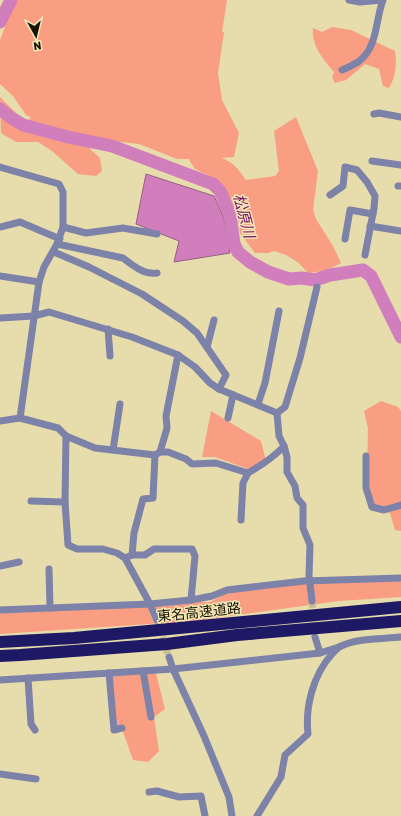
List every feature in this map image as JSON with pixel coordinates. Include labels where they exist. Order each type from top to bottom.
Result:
[{"type":"highway","name":"東名高速道路","points":[[0,642],[74,638],[401,607]]},
{"type":"highway","name":"東名高速道路","points":[[0,656],[167,644],[401,621]]},
{"type":"street","points":[[342,70],[358,62],[368,52],[373,44],[382,0],[360,2],[349,0]]},
{"type":"street","points":[[374,114],[379,113],[401,117]]},
{"type":"street","points":[[372,161],[401,165]]},
{"type":"street","points":[[0,167],[59,184],[63,192],[63,227],[54,252],[44,267],[39,282],[20,418]]},
{"type":"street","points":[[330,195],[342,186],[345,167],[357,170],[375,196],[373,214],[364,255]]},
{"type":"street","points":[[345,238],[350,210],[373,214]]},
{"type":"street","points":[[0,227],[18,220],[58,242],[123,258],[150,274],[157,273]]},
{"type":"street","points":[[370,226],[401,231]]},
{"type":"street","points":[[63,227],[86,233],[123,228],[157,234]]},
{"type":"street","points":[[54,252],[89,267],[142,294],[183,321],[197,333],[226,375],[219,389]]},
{"type":"street","points":[[0,276],[39,282]]},
{"type":"street","points":[[277,412],[285,407],[300,358],[318,287]]},
{"type":"street","points":[[258,404],[265,383],[280,311]]},
{"type":"street","points":[[0,318],[34,316],[49,312],[108,329],[178,355],[195,367],[210,383],[219,389],[277,412]]},
{"type":"street","points":[[207,347],[214,320]]},
{"type":"street","points":[[108,329],[110,356]]},
{"type":"street","points":[[157,620],[128,557],[142,499],[153,498],[158,454],[167,428],[166,416],[178,355]]},
{"type":"street","points":[[228,418],[233,395]]},
{"type":"street","points":[[112,450],[120,404]]},
{"type":"street","points":[[277,412],[279,436],[287,457],[287,472],[295,486],[297,498],[303,505],[303,528],[310,545],[310,580],[312,601]]},
{"type":"street","points":[[0,421],[20,418],[58,428],[66,436],[95,448],[158,454],[168,452],[186,459],[192,464],[216,463],[248,473]]},
{"type":"street","points":[[66,436],[65,502],[68,545],[77,549],[103,549],[128,557],[145,555],[154,549],[192,549],[195,556],[191,600]]},
{"type":"street","points":[[241,520],[243,483],[248,473],[263,465],[284,446]]},
{"type":"street","points":[[366,456],[366,488],[372,507],[384,510],[401,505]]},
{"type":"street","points":[[31,501],[65,502]]},
{"type":"street","points":[[0,566],[19,562]]},
{"type":"street","points":[[49,569],[50,608]]},
{"type":"street","points":[[0,610],[150,604],[191,600],[212,596],[227,590],[310,580],[401,578]]},
{"type":"street","points":[[316,637],[320,653]]},
{"type":"street","points":[[0,680],[172,669],[320,653],[351,642],[401,637]]},
{"type":"street","points":[[257,816],[281,777],[285,755],[308,734],[306,725],[312,687],[328,659],[339,647]]},
{"type":"street","points":[[169,657],[172,669],[204,736],[229,798],[232,816]]},
{"type":"street","points":[[143,671],[151,717]]},
{"type":"street","points":[[109,673],[114,730],[122,728]]},
{"type":"street","points":[[28,678],[31,724],[35,730]]},
{"type":"street","points":[[0,774],[36,779]]},
{"type":"street","points":[[148,792],[157,791],[179,797],[201,796],[204,816]]},
{"type":"shaded area","points":[[17,0],[227,0],[218,73],[222,100],[239,133],[234,157],[220,158],[232,163],[246,180],[275,176],[279,171],[274,131],[296,117],[318,171],[313,210],[316,219],[333,246],[341,263],[326,270],[308,273],[299,263],[286,255],[274,251],[268,253],[255,253],[240,233],[238,219],[230,201],[215,178],[195,169],[189,160],[190,159],[177,159],[139,144],[104,140],[81,134],[91,150],[100,158],[102,171],[96,176],[78,174],[52,151],[38,142],[16,142],[1,133],[0,97],[26,123],[31,117],[26,115],[13,96],[0,84],[0,40]]},
{"type":"shaded area","points":[[332,27],[351,30],[395,51],[395,70],[389,88],[383,86],[379,69],[365,64],[346,80],[335,83],[332,77],[334,72],[319,52],[313,34],[313,28],[322,32]]},
{"type":"shaded area","points":[[146,174],[214,196],[224,218],[230,253],[174,262],[179,241],[136,224]]},
{"type":"shaded area","points":[[381,401],[398,407],[401,411],[401,531],[395,530],[390,513],[372,507],[367,470],[368,428],[364,411]]},
{"type":"shaded area","points":[[211,411],[261,441],[266,461],[248,469],[215,457],[202,457]]},
{"type":"shaded area","points":[[401,580],[401,597],[339,601],[165,625],[164,623],[0,634],[0,612],[165,602],[210,602],[234,589],[304,581]]},
{"type":"shaded area","points":[[156,673],[165,709],[154,717],[159,751],[148,762],[133,760],[122,729],[117,729],[111,675]]},
{"type":"waterway","name":"松原川","points":[[0,22],[11,0]]},
{"type":"waterway","name":"松原川","points":[[0,109],[23,125],[68,137],[112,146],[213,184],[220,191],[230,215],[234,244],[238,252],[250,262],[268,272],[289,279],[302,278],[315,280],[330,275],[363,270],[371,276],[401,337]]},
{"type":"tunnel","points":[[312,601],[315,631]]},
{"type":"tunnel","points":[[159,627],[169,657]]}]
